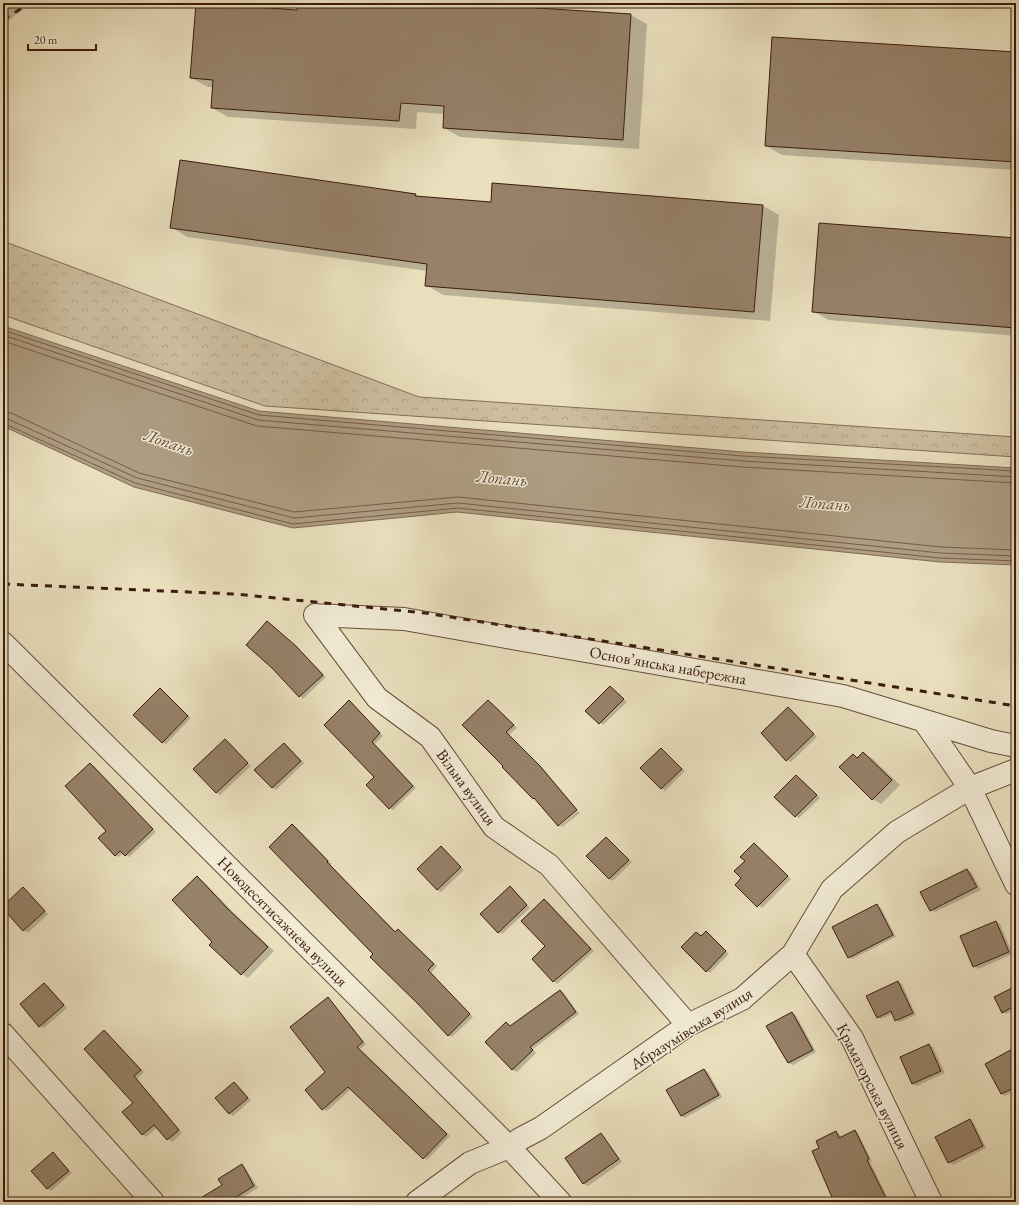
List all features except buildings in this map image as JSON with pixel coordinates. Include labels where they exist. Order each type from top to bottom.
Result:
[{"type":"street","name":"Основ’янська набережна","points":[[315,615],[412,621],[843,696],[991,741],[1016,746]]},
{"type":"street","name":"Вільна вулиця","points":[[315,615],[377,698],[430,736],[494,827],[549,865],[688,1025]]},
{"type":"street","name":"Новодесятисажнева вулиця","points":[[3,643],[509,1147],[560,1202]]},
{"type":"street","points":[[924,721],[970,788],[1016,884]]},
{"type":"street","name":"Абразумівська вулиця","points":[[417,1202],[470,1163],[509,1147],[520,1139],[541,1128],[688,1025],[742,999],[793,954],[832,889],[896,832],[970,788],[1016,770]]},
{"type":"street","name":"Краматорська вулиця","points":[[793,954],[852,1038],[931,1202]]},
{"type":"street","points":[[3,1034],[153,1202]]},
{"type":"green space","points":[[3,241],[419,397],[1016,437],[1016,457],[265,406],[3,315]]},
{"type":"water","name":"Лопань","points":[[3,326],[259,411],[743,452],[1016,468],[1016,565],[940,562],[457,512],[293,528],[134,487],[3,426]]},
{"type":"railway","points":[[3,20],[30,3]]},
{"type":"railway","points":[[3,584],[235,594],[425,613],[1016,706]]}]
